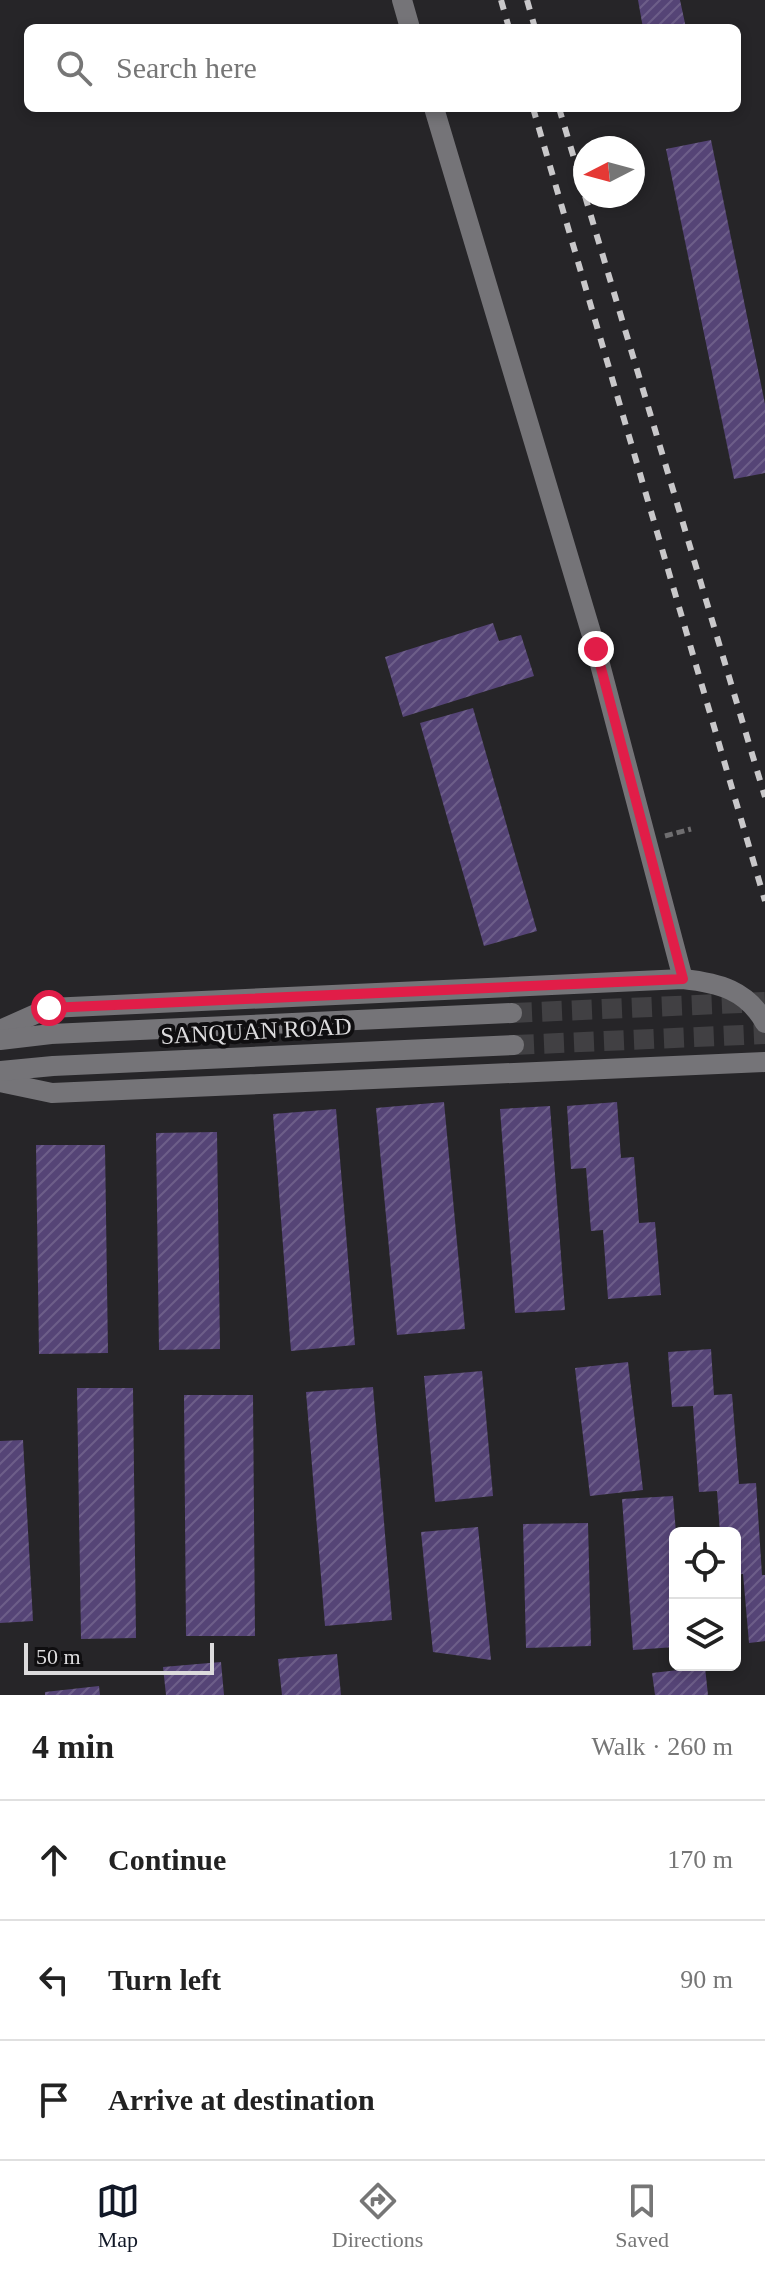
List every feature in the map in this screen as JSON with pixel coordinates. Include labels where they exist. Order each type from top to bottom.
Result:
[{"type":"street","points":[[402,0],[409,24]]},
{"type":"street","points":[[435,112],[596,649],[683,979]]},
{"type":"street","points":[[0,1030],[49,1008],[683,979],[714,983],[740,993],[757,1008],[765,1023]]},
{"type":"street","name":"SANQUAN ROAD","points":[[0,1040],[51,1034],[512,1013]]},
{"type":"street","name":"SANQUAN ROAD","points":[[0,1071],[514,1045]]},
{"type":"street","points":[[0,1082],[52,1093],[765,1062]]},
{"type":"building","points":[[638,0],[680,0],[685,24],[642,24]]},
{"type":"building","points":[[711,140],[765,404],[765,473],[734,479],[666,149]]},
{"type":"building","points":[[493,623],[499,641],[521,635],[534,676],[403,717],[385,657]]},
{"type":"building","points":[[473,708],[537,931],[484,946],[420,723]]},
{"type":"building","points":[[444,1102],[465,1329],[397,1335],[376,1108]]},
{"type":"building","points":[[617,1102],[621,1158],[634,1157],[639,1223],[655,1222],[661,1295],[608,1299],[603,1230],[591,1231],[586,1168],[571,1169],[567,1106]]},
{"type":"building","points":[[550,1106],[565,1310],[515,1313],[500,1109]]},
{"type":"building","points":[[336,1109],[355,1345],[291,1351],[273,1114]]},
{"type":"building","points":[[217,1132],[220,1349],[159,1350],[156,1133]]},
{"type":"building","points":[[36,1145],[105,1145],[108,1353],[39,1354]]},
{"type":"building","points":[[711,1349],[714,1395],[732,1394],[739,1484],[756,1483],[762,1575],[765,1575],[765,1641],[749,1643],[741,1574],[741,1527],[720,1527],[717,1491],[699,1492],[693,1406],[672,1407],[668,1352]]},
{"type":"building","points":[[628,1362],[643,1490],[590,1496],[575,1368]]},
{"type":"building","points":[[482,1371],[493,1496],[435,1502],[424,1376]]},
{"type":"building","points":[[373,1387],[392,1620],[325,1626],[306,1392]]},
{"type":"building","points":[[77,1388],[133,1388],[136,1638],[81,1639]]},
{"type":"building","points":[[184,1395],[253,1395],[255,1636],[186,1636]]},
{"type":"building","points":[[23,1440],[33,1621],[0,1623],[0,1441]]},
{"type":"building","points":[[673,1496],[676,1527],[669,1527],[669,1647],[633,1650],[622,1499]]},
{"type":"building","points":[[588,1523],[591,1646],[526,1648],[523,1524]]},
{"type":"building","points":[[478,1527],[491,1660],[433,1652],[421,1532]]},
{"type":"building","points":[[337,1654],[341,1695],[282,1695],[278,1659]]},
{"type":"building","points":[[221,1662],[224,1695],[166,1695],[163,1667]]},
{"type":"building","points":[[705,1671],[708,1695],[655,1695],[652,1673]]},
{"type":"building","points":[[99,1686],[100,1695],[45,1695],[45,1692]]},
{"type":"tunnel","points":[[512,1013],[765,1002]]},
{"type":"tunnel","points":[[514,1045],[765,1034]]},
{"type":"railway","points":[[501,0],[508,24]]},
{"type":"railway","points":[[527,0],[534,24]]},
{"type":"railway","points":[[534,112],[765,901]]},
{"type":"railway","points":[[560,112],[573,155]]},
{"type":"railway","points":[[589,208],[765,797]]},
{"type":"route","points":[[49,1008],[683,979],[596,649]]}]
